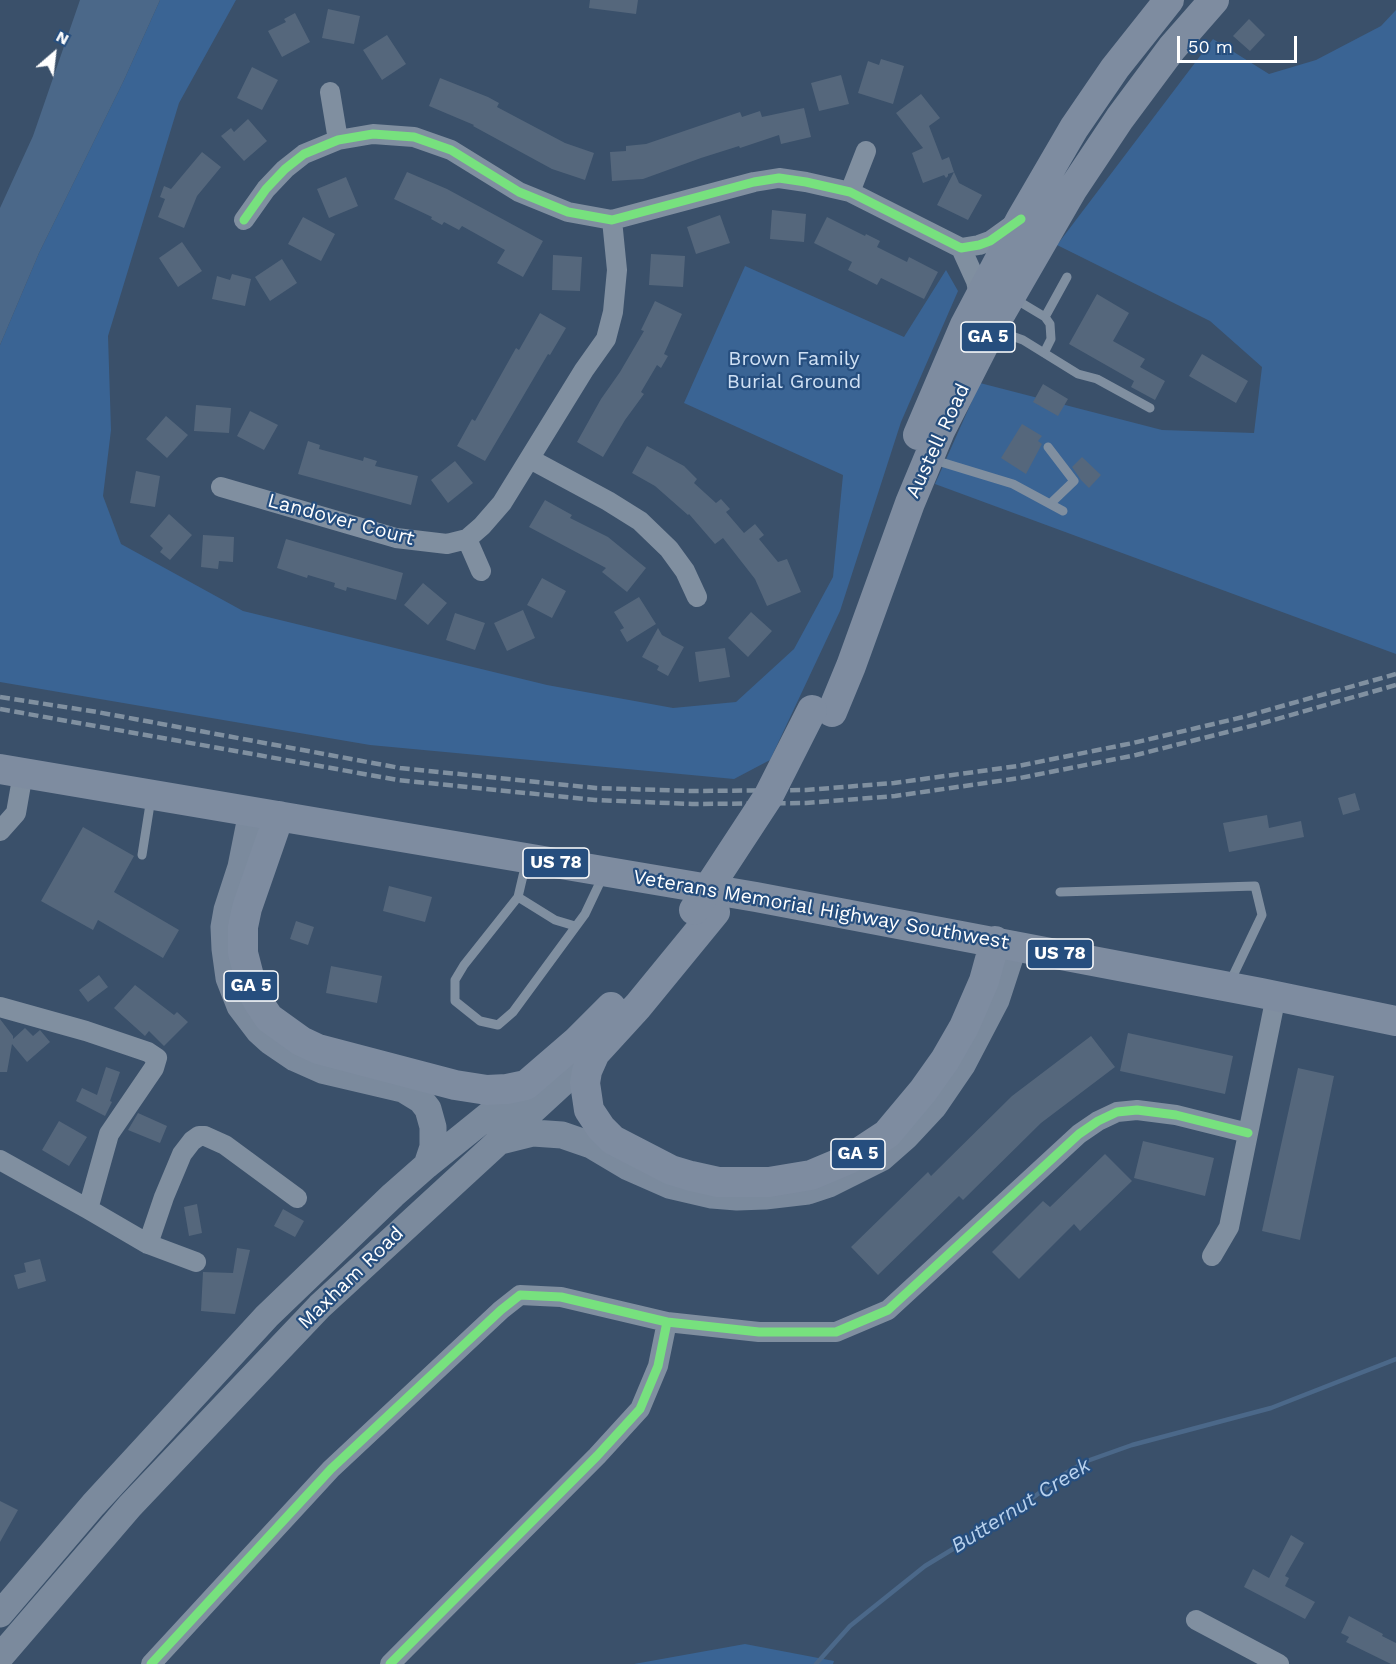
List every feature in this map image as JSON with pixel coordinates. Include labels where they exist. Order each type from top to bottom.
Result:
[{"type":"main road","name":"Austell Road","points":[[704,911],[778,815],[822,711],[838,649],[897,486],[965,325],[1021,219],[1080,119],[1115,68],[1169,0]]},
{"type":"main road","name":"Austell Road","points":[[822,711],[851,666],[910,502],[940,431],[1010,296],[1072,190],[1120,118],[1172,48],[1214,0]]},
{"type":"main road","name":"US 78","points":[[11,772],[265,814]]},
{"type":"main road","name":"Veterans Memorial Highway Southwest","points":[[265,814],[756,897],[1228,986],[1396,1021]]},
{"type":"main road","name":"GA 5","points":[[265,814],[242,940],[253,992],[269,1018],[301,1041],[318,1049],[471,1088],[497,1089],[526,1085]]},
{"type":"main road","points":[[265,814],[241,867],[229,902],[224,927],[229,978],[240,1006],[259,1031],[295,1058],[322,1070],[403,1089],[421,1100],[428,1109],[434,1127],[433,1147],[427,1165]]},
{"type":"main road","name":"Maxham Road","points":[[0,1657],[130,1506],[267,1360],[348,1278],[595,1053],[704,911]]},
{"type":"main road","name":"GA 5","points":[[595,1053],[587,1071],[585,1083],[589,1110],[601,1128],[613,1140],[633,1152],[671,1170],[718,1182],[769,1182],[811,1175],[849,1159],[871,1145],[887,1134],[911,1108],[945,1060],[964,1027],[1004,943]]},
{"type":"main road","points":[[500,1141],[533,1133],[562,1135],[591,1145],[628,1167],[661,1182],[712,1195],[737,1197],[788,1194],[808,1191],[829,1184],[881,1158],[906,1136],[934,1106],[962,1065],[996,1000],[1004,943]]},
{"type":"main road","name":"Maxham Road","points":[[4,1601],[260,1324],[353,1233],[427,1165],[577,1041],[624,993],[669,955]]},
{"type":"street","points":[[330,92],[338,140]]},
{"type":"street","points":[[243,220],[266,189],[285,169],[304,154],[338,140],[373,134],[414,137],[451,150],[519,192],[568,212],[612,220],[754,182],[778,178],[850,192],[961,248],[990,241],[1021,219]]},
{"type":"street","points":[[850,192],[866,151]]},
{"type":"street","points":[[481,571],[467,539],[502,503],[584,370],[606,339],[613,312],[617,270],[612,220]]},
{"type":"street","points":[[961,248],[976,281],[980,299]]},
{"type":"street","points":[[530,459],[640,521],[669,549],[685,571],[697,597]]},
{"type":"street","name":"Landover Court","points":[[221,487],[396,538],[447,544],[467,539]]},
{"type":"street","points":[[0,831],[16,813],[11,772]]},
{"type":"street","points":[[1212,1256],[1229,1227],[1276,996]]},
{"type":"street","points":[[0,1007],[86,1030],[148,1052],[157,1058],[154,1068],[109,1134],[88,1209]]},
{"type":"street","points":[[151,1664],[331,1468],[520,1295],[561,1296],[667,1322],[759,1332],[836,1332],[888,1310],[1062,1150],[1098,1120],[1117,1112],[1137,1110],[1176,1115],[1248,1133]]},
{"type":"street","points":[[148,1244],[182,1154],[199,1136],[205,1136],[225,1145],[297,1198]]},
{"type":"street","points":[[0,1160],[148,1244],[196,1262]]},
{"type":"street","points":[[390,1664],[597,1456],[640,1409],[658,1366],[667,1322]]},
{"type":"street","points":[[1196,1620],[1279,1664]]},
{"type":"lane","points":[[1045,317],[1067,277]]},
{"type":"lane","points":[[1010,296],[1045,317],[1050,324],[1051,339],[1044,353]]},
{"type":"lane","points":[[987,338],[1001,334],[1023,340],[1077,374],[1097,379],[1150,408]]},
{"type":"lane","points":[[1048,447],[1074,481],[1050,504]]},
{"type":"lane","points":[[929,458],[1013,484],[1064,511]]},
{"type":"lane","points":[[142,855],[152,795]]},
{"type":"lane","points":[[527,858],[518,897],[464,965],[455,980],[455,1001],[480,1021],[498,1025],[513,1012],[585,914],[604,871]]},
{"type":"lane","points":[[1060,892],[1255,886],[1262,915],[1228,986]]},
{"type":"lane","points":[[518,897],[555,920],[575,926]]},
{"type":"green space","name":"Brown Family Burial Ground","points":[[160,0],[236,0],[179,103],[108,336],[111,430],[103,496],[121,544],[243,611],[547,685],[673,708],[736,702],[794,649],[833,577],[843,475],[684,403],[745,266],[904,337],[946,270],[958,291],[901,422],[840,611],[770,760],[734,779],[370,745],[0,682],[0,345],[39,253],[124,80]]},
{"type":"green space","points":[[1396,10],[1396,654],[935,484],[980,383],[1162,430],[1254,433],[1262,367],[1210,321],[1057,245],[1213,39],[1269,74],[1316,60],[1381,26]]},
{"type":"green space","points":[[745,1644],[834,1661],[833,1664],[634,1664]]},
{"type":"shaded area","points":[[80,0],[160,0],[124,80],[39,253],[0,345],[0,208],[33,136]]},
{"type":"building","points":[[590,0],[638,0],[636,14],[589,8]]},
{"type":"building","points":[[328,9],[360,16],[354,44],[322,38]]},
{"type":"building","points":[[295,13],[310,42],[282,57],[268,31],[286,22],[284,19]]},
{"type":"building","points":[[1249,19],[1265,35],[1250,51],[1233,36]]},
{"type":"building","points":[[387,35],[406,64],[382,80],[363,50]]},
{"type":"building","points":[[881,59],[904,66],[893,104],[858,93],[868,61],[879,65]]},
{"type":"building","points":[[252,67],[278,80],[262,110],[237,98]]},
{"type":"building","points":[[841,75],[849,104],[819,111],[811,83]]},
{"type":"building","points":[[440,78],[488,97],[499,103],[497,107],[565,143],[594,153],[585,180],[552,169],[474,125],[429,106]]},
{"type":"building","points":[[921,94],[940,118],[929,126],[942,160],[949,157],[954,172],[948,174],[946,178],[944,175],[923,183],[912,153],[923,148],[896,113]]},
{"type":"building","points":[[804,108],[811,137],[781,144],[779,135],[701,158],[643,179],[612,181],[610,152],[626,151],[626,146],[646,144],[740,112],[742,117],[760,111],[762,117]]},
{"type":"building","points":[[248,119],[267,141],[244,161],[221,136],[231,128],[234,132]]},
{"type":"building","points":[[202,152],[221,167],[197,196],[184,228],[158,217],[165,199],[160,197],[164,186],[171,189]]},
{"type":"building","points":[[407,172],[447,189],[543,241],[523,277],[497,263],[505,250],[462,226],[459,230],[444,222],[442,225],[431,219],[432,217],[394,199]]},
{"type":"building","points":[[954,172],[959,183],[982,195],[968,220],[937,205]]},
{"type":"building","points":[[346,177],[358,206],[329,218],[317,189]]},
{"type":"building","points":[[772,210],[806,214],[804,242],[770,239]]},
{"type":"building","points":[[720,215],[730,243],[696,254],[687,227]]},
{"type":"building","points":[[303,217],[335,234],[321,261],[288,244]]},
{"type":"building","points":[[827,217],[880,241],[877,247],[907,262],[909,257],[938,272],[924,299],[881,278],[877,285],[848,270],[852,262],[814,243]]},
{"type":"building","points":[[182,242],[202,271],[178,287],[159,258]]},
{"type":"building","points":[[651,254],[685,256],[683,287],[649,285]]},
{"type":"building","points":[[553,255],[582,257],[580,291],[552,290]]},
{"type":"building","points":[[282,259],[297,283],[270,301],[255,277]]},
{"type":"building","points":[[232,274],[251,279],[245,306],[212,299],[217,276],[230,280]]},
{"type":"building","points":[[1097,294],[1129,313],[1113,341],[1145,359],[1140,367],[1165,381],[1155,400],[1131,387],[1134,381],[1069,344]]},
{"type":"building","points":[[655,301],[682,314],[664,354],[668,356],[661,368],[657,365],[641,392],[644,394],[603,457],[577,442],[644,331],[641,330]]},
{"type":"building","points":[[540,313],[566,328],[550,355],[548,354],[485,461],[457,446],[472,419],[475,421],[516,348],[519,350]]},
{"type":"building","points":[[1202,354],[1248,381],[1236,403],[1189,376]]},
{"type":"building","points":[[1043,384],[1068,399],[1058,416],[1033,402]]},
{"type":"building","points":[[196,405],[231,408],[229,433],[194,431]]},
{"type":"building","points":[[250,411],[278,425],[264,450],[237,436]]},
{"type":"building","points":[[166,416],[188,435],[167,458],[146,439]]},
{"type":"building","points":[[1022,424],[1042,436],[1038,441],[1042,444],[1026,474],[1001,458]]},
{"type":"building","points":[[308,441],[320,445],[319,449],[363,461],[364,457],[377,461],[375,466],[418,476],[411,505],[298,474]]},
{"type":"building","points":[[647,446],[684,466],[697,479],[694,483],[716,503],[721,499],[730,509],[726,512],[744,533],[755,524],[764,535],[759,539],[778,562],[787,559],[801,592],[767,606],[755,579],[723,538],[715,544],[689,514],[655,486],[632,473]]},
{"type":"building","points":[[1082,457],[1101,475],[1089,488],[1072,467]]},
{"type":"building","points":[[455,461],[473,483],[448,503],[431,480]]},
{"type":"building","points":[[136,471],[160,476],[155,507],[130,503]]},
{"type":"building","points":[[545,500],[572,515],[570,518],[608,537],[646,568],[627,592],[602,572],[606,568],[529,527]]},
{"type":"building","points":[[169,514],[192,535],[170,560],[160,552],[163,548],[150,536]]},
{"type":"building","points":[[203,535],[234,537],[233,562],[219,561],[218,569],[201,567]]},
{"type":"building","points":[[286,539],[403,573],[396,600],[347,587],[346,591],[334,587],[335,583],[308,575],[307,578],[277,568]]},
{"type":"building","points":[[542,578],[566,591],[552,618],[527,605]]},
{"type":"building","points":[[423,583],[447,603],[428,625],[404,605]]},
{"type":"building","points":[[639,597],[656,624],[627,642],[620,630],[624,628],[614,612]]},
{"type":"building","points":[[523,610],[535,638],[507,651],[494,623]]},
{"type":"building","points":[[751,612],[772,631],[748,657],[728,638]]},
{"type":"building","points":[[455,613],[485,623],[475,650],[446,640]]},
{"type":"building","points":[[658,628],[662,635],[684,647],[668,676],[657,670],[659,666],[642,657]]},
{"type":"building","points":[[725,648],[730,677],[699,682],[695,652]]},
{"type":"building","points":[[1355,793],[1360,810],[1343,815],[1338,798]]},
{"type":"building","points":[[1267,815],[1269,828],[1301,821],[1304,837],[1229,852],[1223,823]]},
{"type":"building","points":[[83,827],[134,856],[114,892],[179,930],[163,958],[98,920],[93,930],[41,901]]},
{"type":"building","points":[[389,886],[432,897],[425,922],[383,911]]},
{"type":"building","points":[[296,921],[314,927],[308,945],[290,939]]},
{"type":"building","points":[[331,966],[382,976],[377,1003],[326,993]]},
{"type":"building","points":[[99,975],[108,987],[88,1002],[79,990]]},
{"type":"building","points":[[135,985],[174,1015],[177,1012],[188,1022],[164,1046],[149,1031],[145,1036],[114,1008]]},
{"type":"building","points":[[0,1019],[13,1039],[25,1028],[33,1036],[40,1030],[50,1042],[27,1062],[12,1044],[7,1072],[0,1072]]},
{"type":"building","points":[[1128,1033],[1233,1056],[1225,1094],[1120,1071]]},
{"type":"building","points":[[1091,1036],[1115,1067],[1041,1123],[963,1200],[959,1196],[878,1275],[851,1247],[928,1172],[931,1176],[1012,1096]]},
{"type":"building","points":[[106,1067],[120,1072],[110,1101],[112,1102],[105,1116],[76,1101],[82,1088],[97,1095]]},
{"type":"building","points":[[1298,1068],[1334,1076],[1300,1240],[1262,1231]]},
{"type":"building","points":[[138,1113],[167,1126],[160,1143],[128,1130]]},
{"type":"building","points":[[59,1121],[87,1137],[69,1166],[42,1150]]},
{"type":"building","points":[[1143,1141],[1214,1158],[1205,1196],[1134,1178]]},
{"type":"building","points":[[1105,1154],[1132,1181],[1080,1231],[1074,1224],[1019,1279],[992,1252],[1043,1201],[1050,1207]]},
{"type":"building","points":[[197,1204],[202,1233],[189,1236],[184,1207]]},
{"type":"building","points":[[283,1209],[304,1221],[295,1237],[274,1226]]},
{"type":"building","points":[[237,1248],[250,1250],[235,1314],[201,1311],[203,1272],[233,1273]]},
{"type":"building","points":[[40,1259],[46,1281],[18,1289],[14,1275],[26,1272],[24,1263]]},
{"type":"building","points":[[0,1501],[18,1510],[0,1542]]},
{"type":"building","points":[[1291,1535],[1304,1543],[1285,1576],[1289,1578],[1285,1586],[1315,1602],[1305,1619],[1244,1587],[1253,1569],[1269,1578]]},
{"type":"building","points":[[1349,1616],[1396,1643],[1396,1664],[1391,1664],[1346,1642],[1349,1637],[1341,1633]]},
{"type":"waterway","name":"Butternut Creek","points":[[816,1664],[850,1626],[925,1566],[986,1529],[1087,1461],[1132,1445],[1271,1408],[1396,1359]]},
{"type":"railway","points":[[0,697],[97,712],[400,768],[596,788],[692,791],[806,790],[894,783],[1018,766],[1133,743],[1243,717],[1396,674]]},
{"type":"railway","points":[[0,709],[398,780],[595,800],[692,804],[806,803],[895,796],[1020,778],[1136,755],[1263,723],[1396,685]]},
{"type":"cycle path","points":[[244,220],[266,189],[285,169],[304,154],[338,140],[373,134],[414,137],[451,150],[519,192],[568,212],[612,220],[754,182],[779,178],[850,192],[961,248],[990,241],[1021,219]]},
{"type":"cycle path","points":[[667,1322],[759,1332],[836,1332],[888,1310],[1079,1134],[1098,1121],[1117,1112],[1137,1110],[1176,1115],[1248,1133]]},
{"type":"cycle path","points":[[151,1664],[331,1469],[501,1310],[520,1295],[561,1297],[667,1322],[658,1366],[640,1409],[597,1456],[390,1664]]}]
